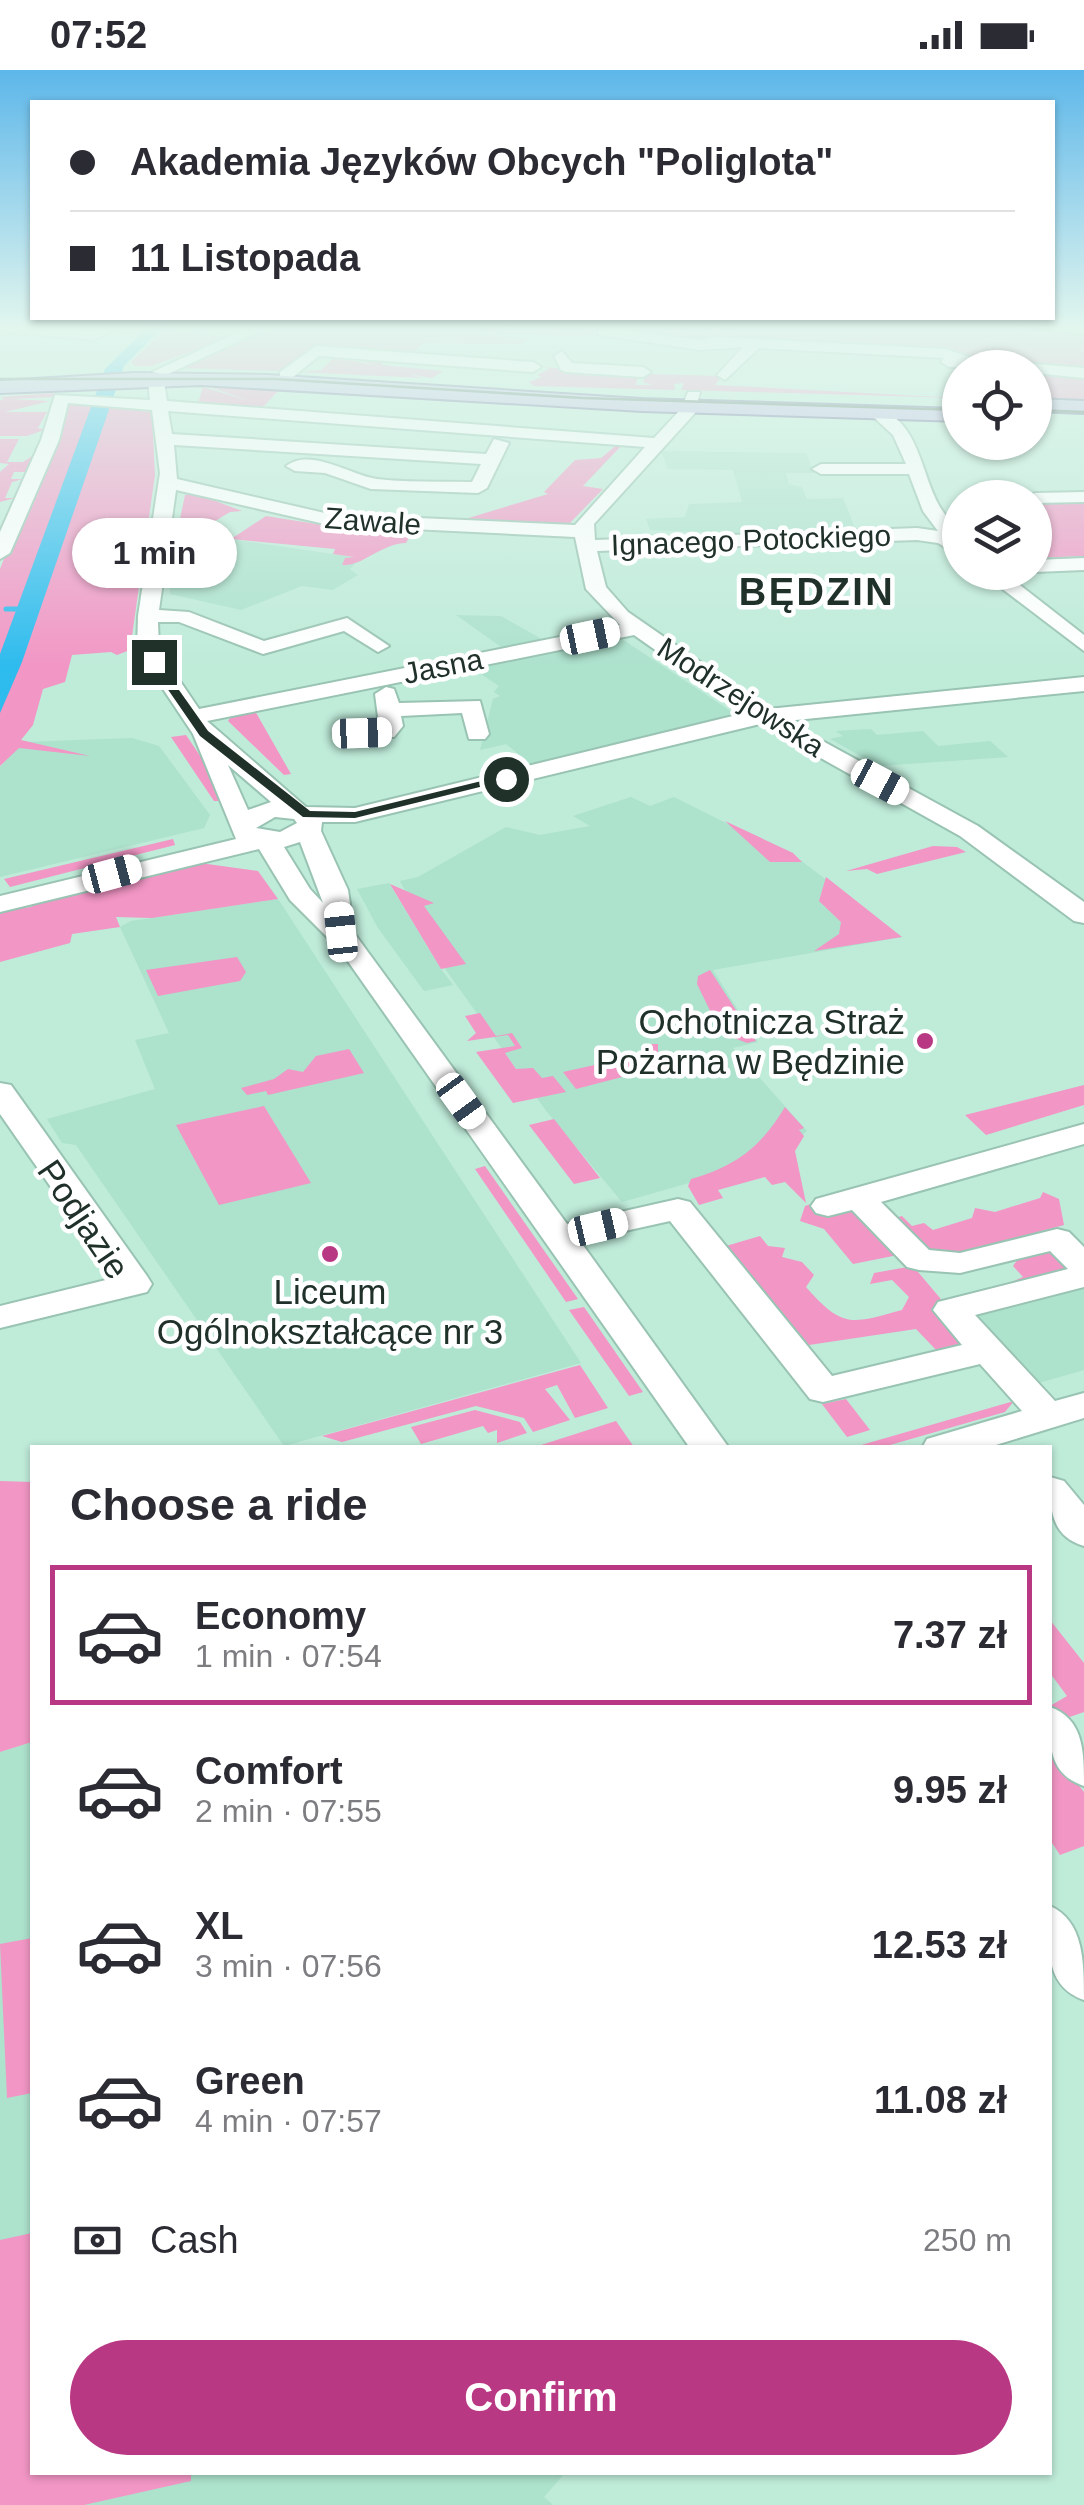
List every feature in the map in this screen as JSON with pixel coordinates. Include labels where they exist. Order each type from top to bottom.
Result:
[{"type":"street","points":[[0,552],[50,440]]},
{"type":"street","points":[[166,440],[168,484],[148,616],[148,650],[197,725],[230,802],[299,894],[341,932],[708,1445]]},
{"type":"street","points":[[179,440],[490,459]]},
{"type":"street","points":[[248,504],[317,440]]},
{"type":"street","points":[[281,476],[328,468],[371,484],[478,488],[496,440]]},
{"type":"street","points":[[618,440],[656,443]]},
{"type":"street","points":[[584,538],[594,510],[659,440]]},
{"type":"street","points":[[900,440],[915,469],[939,501],[940,522],[917,534]]},
{"type":"street","points":[[328,468],[345,449]]},
{"type":"street","points":[[821,469],[915,469]]},
{"type":"street","name":"Zawale","points":[[168,484],[200,484],[248,504],[372,524],[584,538]]},
{"type":"street","points":[[1052,498],[1084,497]]},
{"type":"street","points":[[917,534],[942,538]]},
{"type":"street","name":"Ignacego Potockiego","points":[[584,538],[917,534]]},
{"type":"street","name":"Modrzejowska","points":[[584,538],[597,592],[636,628],[762,716],[969,831],[1084,916]]},
{"type":"street","points":[[1052,565],[1084,564]]},
{"type":"street","points":[[1011,590],[1027,604],[1070,615],[1082,648]]},
{"type":"street","points":[[148,616],[182,616],[262,648],[347,624],[385,640]]},
{"type":"street","name":"Jasna","points":[[197,725],[373,680],[636,628]]},
{"type":"street","points":[[362,733],[386,732],[392,726],[382,686],[373,680]]},
{"type":"street","points":[[0,904],[197,853],[253,832],[304,819],[355,815],[762,716],[1084,684]]},
{"type":"street","points":[[388,710],[472,706],[477,734]]},
{"type":"street","points":[[197,725],[304,819],[334,890],[341,932]]},
{"type":"street","points":[[515,746],[546,769]]},
{"type":"street","name":"Podjazie","points":[[0,1092],[135,1284],[0,1317]]},
{"type":"street","points":[[1084,1134],[844,1202],[919,1260],[960,1263],[1057,1239],[1084,1266]]},
{"type":"street","points":[[558,1236],[678,1209],[823,1390],[988,1350]]},
{"type":"street","points":[[963,1445],[1006,1439],[1066,1410],[988,1350],[951,1310],[1084,1276]]},
{"type":"street","points":[[1052,1930],[1084,1978]]},
{"type":"shaded area","points":[[0,440],[19,440],[7,462],[23,462],[37,453],[27,472],[14,472],[11,479],[23,479],[12,482],[5,498],[15,498],[0,502],[0,472],[9,464],[0,463]]},
{"type":"shaded area","points":[[51,440],[153,440],[155,475],[130,650],[117,655],[72,655],[65,682],[43,689],[33,725],[21,740],[90,756],[19,748],[0,766],[0,569]]},
{"type":"shaded area","points":[[623,444],[583,486],[603,489],[568,525],[366,519],[462,520],[548,494],[544,492],[575,460],[601,458]]},
{"type":"shaded area","points":[[661,451],[806,453],[814,473],[786,473],[789,484],[802,487],[807,499],[843,498],[855,528],[727,533],[650,530],[646,519],[685,517],[689,504],[742,502],[733,470],[668,469]]},
{"type":"shaded area","points":[[197,494],[242,511],[230,512],[177,544],[183,548],[174,548],[185,495]]},
{"type":"shaded area","points":[[1052,504],[1084,504],[1084,556],[1052,557]]},
{"type":"shaded area","points":[[266,516],[374,533],[411,534],[406,543],[350,565],[342,565],[345,558],[354,557],[333,554],[335,549],[231,539]]},
{"type":"shaded area","points":[[216,537],[360,558],[350,569],[358,575],[333,590],[302,586],[241,610],[170,594],[170,564]]},
{"type":"shaded area","points":[[456,615],[501,616],[545,641],[504,649]]},
{"type":"shaded area","points":[[619,637],[735,714],[531,764],[506,744],[480,750],[493,699],[500,696],[494,692],[499,686],[472,668]]},
{"type":"shaded area","points":[[255,711],[291,774],[284,775],[228,721],[232,715]]},
{"type":"shaded area","points":[[871,729],[877,735],[923,731],[938,746],[990,741],[1008,757],[879,766],[830,739],[843,736],[836,731]]},
{"type":"shaded area","points":[[186,735],[209,769],[222,801],[214,801],[171,737]]},
{"type":"shaded area","points":[[132,738],[159,746],[210,815],[204,828],[0,877],[0,767],[23,742]]},
{"type":"shaded area","points":[[631,797],[650,806],[674,797],[800,860],[902,937],[713,970],[758,1042],[733,1048],[807,1131],[770,1160],[622,1202],[547,1112],[446,970],[400,881],[418,877],[506,827],[540,835],[590,826],[573,816]]},
{"type":"shaded area","points":[[725,821],[793,853],[802,862],[770,862]]},
{"type":"shaded area","points":[[173,839],[175,845],[10,887],[4,879]]},
{"type":"shaded area","points":[[933,846],[957,847],[966,852],[877,874],[867,869],[846,871]]},
{"type":"shaded area","points":[[200,863],[258,871],[278,899],[152,918],[116,917],[120,927],[72,934],[70,943],[0,962],[0,911],[31,907],[39,901]]},
{"type":"shaded area","points":[[826,877],[902,937],[814,951],[839,934],[841,922],[819,901]]},
{"type":"shaded area","points":[[389,883],[453,985],[424,991],[378,928],[357,889]]},
{"type":"shaded area","points":[[390,884],[434,903],[424,906],[466,964],[441,969]]},
{"type":"shaded area","name":"Liceum Ogólnokształcące nr 3","points":[[278,899],[581,1363],[283,1445],[76,1145],[62,1143],[47,1119],[155,1089],[135,1040],[169,1033],[120,927],[131,921]]},
{"type":"shaded area","points":[[237,957],[246,972],[240,981],[158,996],[146,970]]},
{"type":"shaded area","points":[[710,970],[756,1041],[747,1043],[721,1033],[697,984],[698,976]]},
{"type":"shaded area","points":[[480,1013],[496,1036],[512,1033],[522,1048],[505,1053],[516,1069],[533,1068],[542,1078],[553,1076],[566,1092],[513,1103],[476,1052],[515,1046],[508,1035],[467,1041],[476,1033],[465,1016]]},
{"type":"shaded area","points":[[650,1044],[658,1044],[658,1062],[649,1070],[576,1089],[563,1072],[653,1052]]},
{"type":"shaded area","points":[[349,1049],[364,1073],[268,1095],[266,1091],[247,1095],[241,1088],[274,1079],[288,1069],[303,1072],[316,1056]]},
{"type":"shaded area","points":[[1084,1085],[1084,1105],[986,1135],[965,1115]]},
{"type":"shaded area","points":[[264,1106],[311,1183],[219,1205],[176,1125]]},
{"type":"shaded area","points":[[785,1107],[804,1128],[799,1130],[804,1136],[795,1151],[806,1203],[785,1182],[772,1185],[765,1177],[718,1190],[723,1198],[699,1205],[688,1186],[691,1179],[746,1153],[767,1133]]},
{"type":"shaded area","points":[[554,1119],[600,1178],[574,1184],[529,1125]]},
{"type":"shaded area","points":[[485,1166],[578,1299],[566,1302],[475,1169]]},
{"type":"shaded area","points":[[904,1174],[907,1179],[845,1211],[864,1214],[903,1254],[853,1264],[824,1229],[800,1221],[805,1206]]},
{"type":"shaded area","points":[[1043,1192],[1059,1199],[1064,1225],[945,1257],[929,1254],[895,1218],[902,1216],[912,1226],[924,1223],[933,1230],[972,1218],[975,1208],[995,1212],[1040,1198]]},
{"type":"shaded area","points":[[760,1236],[768,1246],[785,1248],[782,1257],[802,1262],[814,1275],[806,1287],[829,1310],[849,1320],[902,1310],[909,1297],[892,1280],[870,1284],[874,1273],[913,1266],[945,1304],[969,1345],[938,1352],[916,1329],[809,1345],[726,1246]]},
{"type":"shaded area","points":[[1054,1249],[1072,1270],[1020,1287],[1014,1281],[1023,1277],[1013,1266],[1018,1259]]},
{"type":"shaded area","points":[[1084,1279],[1084,1370],[1028,1386],[963,1310]]},
{"type":"shaded area","points":[[584,1307],[643,1392],[629,1396],[569,1310]]},
{"type":"shaded area","points":[[580,1365],[608,1408],[575,1418],[557,1385],[545,1389],[570,1420],[533,1432],[524,1418],[476,1406],[342,1442],[322,1436]]},
{"type":"shaded area","points":[[846,1399],[870,1430],[847,1437],[822,1404]]},
{"type":"shaded area","points":[[1014,1401],[1005,1412],[890,1445],[861,1445]]},
{"type":"shaded area","points":[[475,1410],[520,1422],[527,1433],[497,1443],[497,1430],[488,1433],[483,1426],[421,1444],[411,1427]]},
{"type":"shaded area","points":[[616,1421],[633,1445],[541,1445]]},
{"type":"shaded area","points":[[0,1481],[30,1482],[30,1743],[0,1752]]},
{"type":"shaded area","points":[[1052,1623],[1084,1663],[1084,1712],[1058,1721],[1052,1705],[1067,1696],[1052,1676]]},
{"type":"shaded area","points":[[30,1743],[30,2475],[563,2475],[544,2497],[553,2505],[0,2505],[0,1752]]},
{"type":"shaded area","points":[[1052,1752],[1084,1792],[1084,1846],[1060,1855],[1052,1843]]},
{"type":"shaded area","points":[[30,1938],[30,2093],[7,2098],[0,1944]]},
{"type":"shaded area","points":[[30,2233],[30,2475],[191,2475],[191,2481],[84,2505],[0,2505],[0,2240]]},
{"type":"water","points":[[79,440],[99,440],[22,662],[0,713],[0,654]]},
{"type":"waterway","points":[[6,609],[26,609]]},
{"type":"place","name":"Ochotnicza Straż Pożarna w Będzinie","points":[[925,1041]]},
{"type":"place","name":"Liceum Ogólnokształcące nr 3","points":[[330,1254]]},
{"type":"district","name":"BĘDZIN","points":[[817,592]]},
{"type":"route","points":[[154,662],[204,733],[307,815],[355,815],[506,779]]}]
